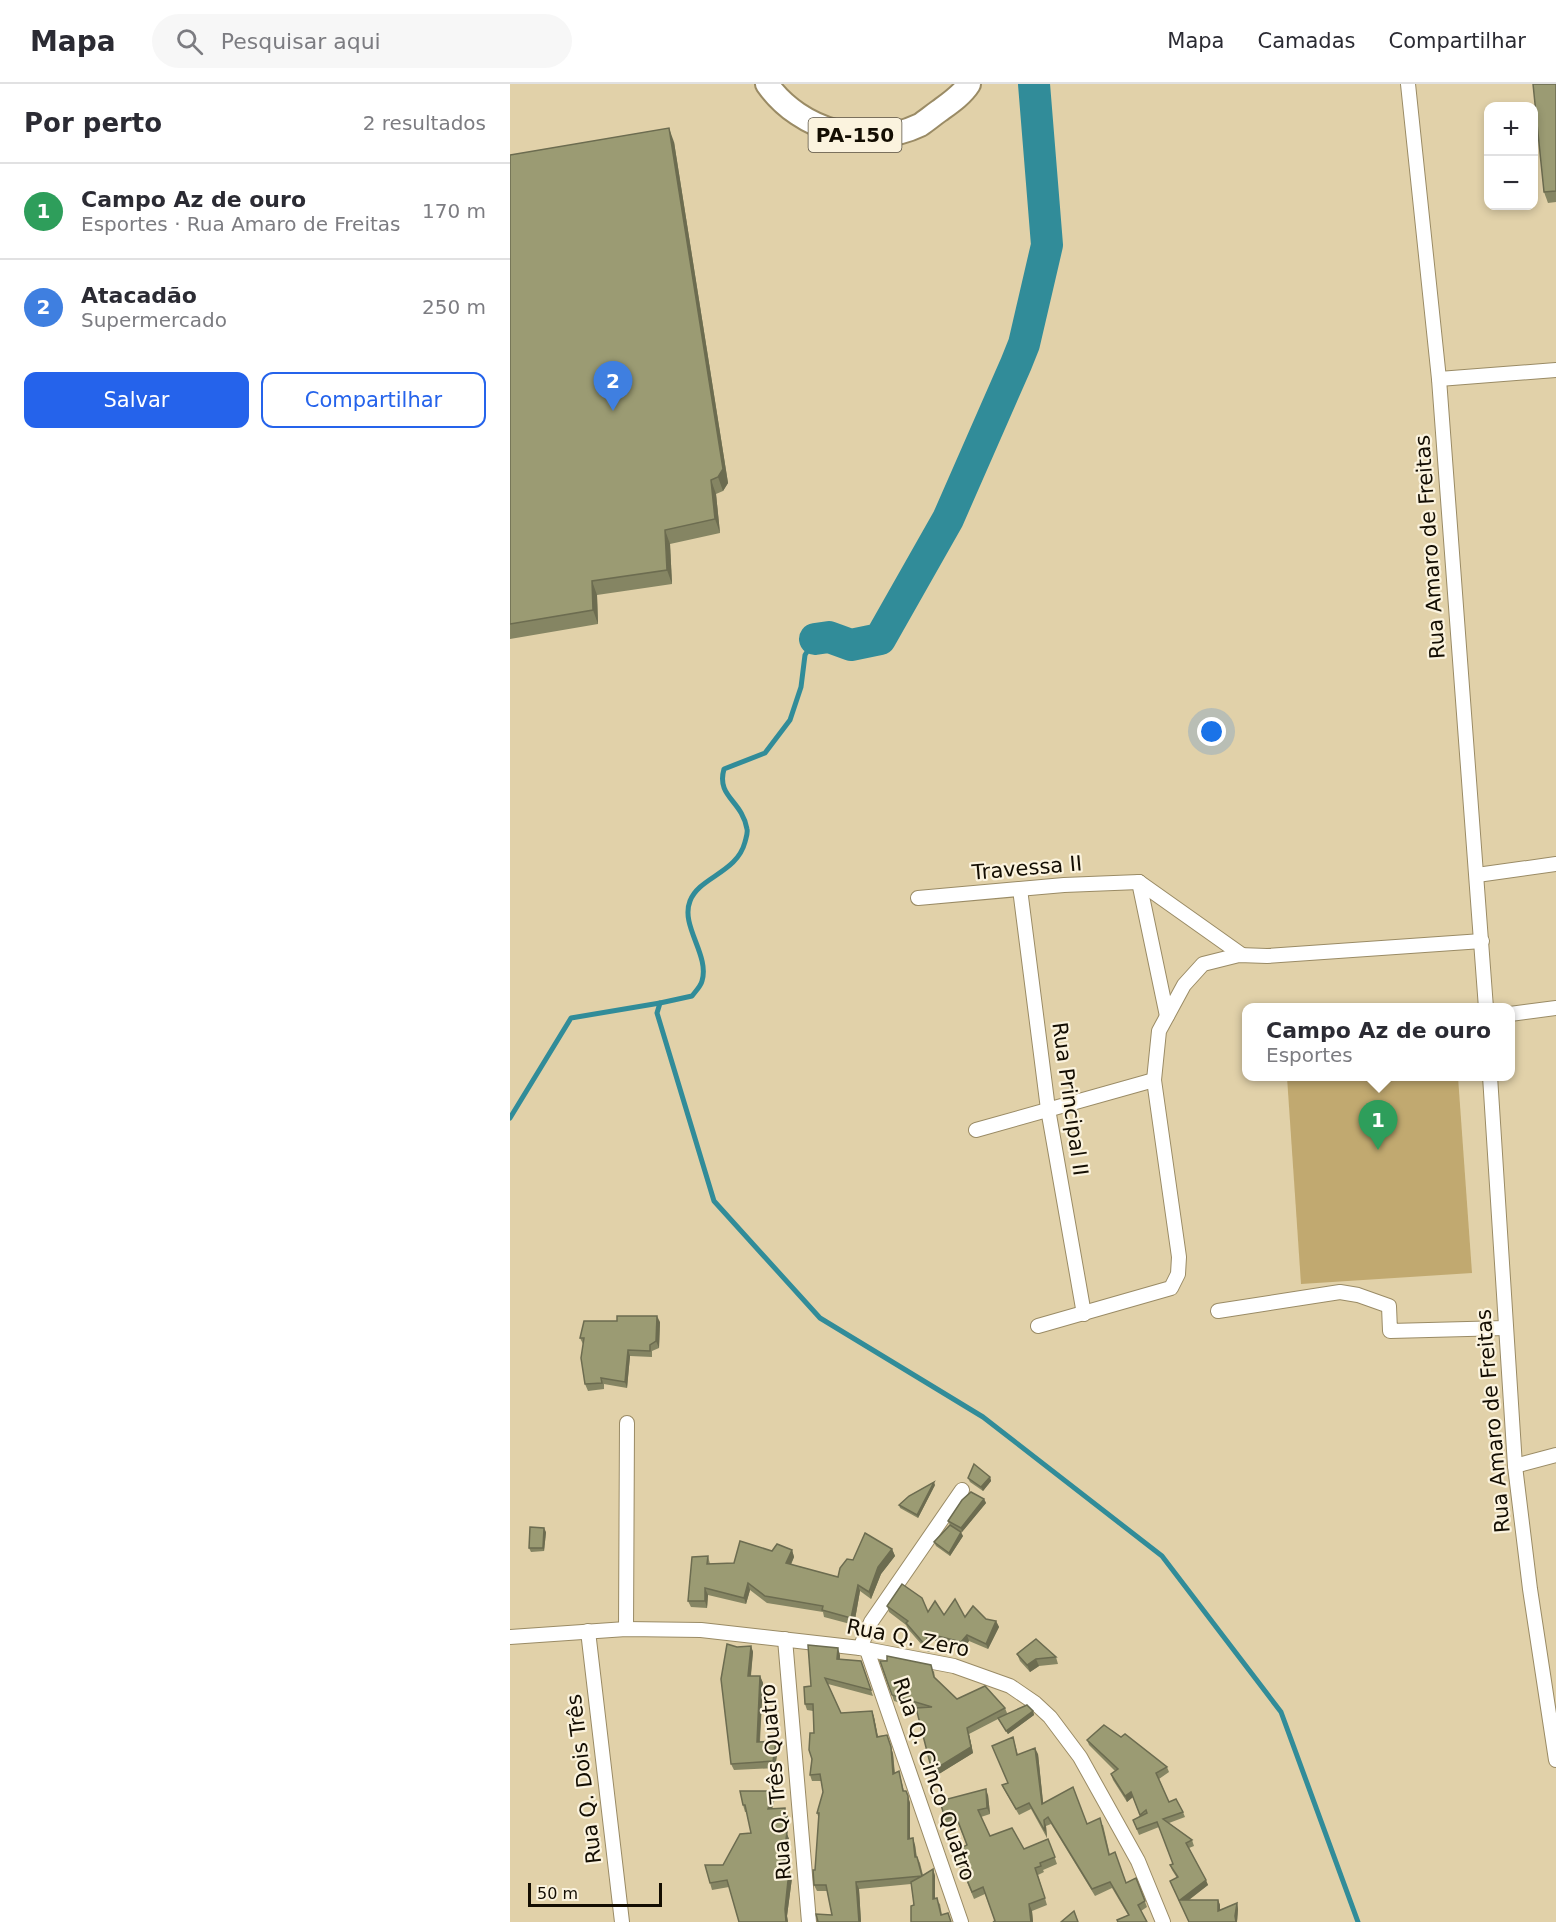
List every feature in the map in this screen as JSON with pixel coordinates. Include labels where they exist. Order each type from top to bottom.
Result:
[{"type":"main road","name":"PA-150","points":[[767,84],[783,103],[798,114],[831,130],[849,134],[886,135],[921,124],[951,102],[969,84]]},
{"type":"street","name":"Rua Amaro de Freitas","points":[[1408,84],[1438,379],[1486,1003]]},
{"type":"street","points":[[1438,379],[1556,370]]},
{"type":"street","points":[[1477,875],[1556,864]]},
{"type":"street","points":[[1139,882],[1242,956]]},
{"type":"street","points":[[1139,882],[1167,1016]]},
{"type":"street","name":"Travessa II","points":[[918,898],[1064,885],[1139,882]]},
{"type":"street","name":"Rua Principal II","points":[[1020,889],[1048,1110],[1084,1314]]},
{"type":"street","points":[[1038,1326],[1170,1288],[1178,1274],[1179,1257],[1154,1080],[1160,1031],[1184,985],[1203,964],[1242,956],[1482,941]]},
{"type":"street","points":[[1515,1013],[1556,1008]]},
{"type":"street","points":[[976,1130],[1154,1080]]},
{"type":"street","name":"Rua Amaro de Freitas","points":[[1490,1081],[1515,1466],[1530,1589],[1556,1760]]},
{"type":"street","points":[[1218,1311],[1340,1292],[1358,1295],[1389,1306],[1390,1331],[1506,1328]]},
{"type":"street","points":[[627,1424],[627,1629]]},
{"type":"street","points":[[1515,1466],[1556,1455]]},
{"type":"street","points":[[863,1649],[871,1622],[962,1490]]},
{"type":"street","name":"Rua Q. Zero","points":[[510,1637],[627,1629],[701,1630],[863,1649],[954,1666],[990,1677],[1010,1686],[1050,1717],[1080,1757],[1138,1861],[1164,1922]]},
{"type":"street","name":"Rua Q. Dois Três","points":[[588,1631],[622,1922]]},
{"type":"street","name":"Rua Q. Três Quatro","points":[[785,1639],[809,1922]]},
{"type":"street","name":"Rua Q. Cinco Quatro","points":[[863,1649],[961,1922]]},
{"type":"shaded area","points":[[1287,1081],[1458,1081],[1472,1273],[1301,1284]]},
{"type":"building","points":[[1533,84],[1556,84],[1556,191],[1544,192],[1538,133],[1538,102],[1535,102]]},
{"type":"building","points":[[669,128],[723,469],[718,477],[711,480],[715,519],[665,530],[667,570],[592,581],[593,610],[510,624],[510,155]]},
{"type":"building","points":[[617,1316],[657,1316],[656,1341],[650,1345],[650,1351],[628,1350],[625,1382],[601,1378],[602,1383],[585,1384],[581,1358],[584,1338],[580,1338],[584,1321],[617,1321]]},
{"type":"building","points":[[974,1464],[990,1477],[981,1487],[968,1478]]},
{"type":"building","points":[[934,1482],[917,1515],[899,1505],[909,1496]]},
{"type":"building","points":[[971,1492],[984,1499],[961,1528],[948,1521],[962,1500]]},
{"type":"building","points":[[950,1525],[961,1532],[949,1553],[934,1542]]},
{"type":"building","points":[[530,1527],[544,1528],[543,1548],[529,1548]]},
{"type":"building","points":[[865,1533],[892,1549],[878,1567],[869,1592],[858,1585],[851,1618],[822,1610],[823,1606],[765,1596],[748,1583],[744,1598],[705,1588],[705,1601],[688,1601],[692,1557],[708,1556],[707,1564],[734,1563],[740,1541],[772,1551],[777,1544],[792,1550],[786,1563],[838,1577],[840,1568],[847,1559],[853,1560]]},
{"type":"building","points":[[902,1584],[922,1598],[928,1612],[935,1601],[944,1615],[955,1599],[965,1617],[973,1606],[986,1619],[996,1621],[986,1644],[967,1635],[961,1642],[926,1633],[928,1646],[926,1646],[906,1623],[908,1621],[887,1606]]},
{"type":"building","points":[[1036,1639],[1056,1657],[1036,1659],[1027,1665],[1017,1654]]},
{"type":"building","points":[[727,1644],[737,1647],[751,1646],[748,1676],[760,1676],[757,1742],[776,1741],[773,1761],[731,1764],[721,1679]]},
{"type":"building","points":[[808,1645],[838,1648],[837,1659],[861,1661],[871,1690],[825,1678],[841,1713],[872,1711],[877,1737],[887,1735],[891,1747],[893,1774],[899,1771],[903,1791],[906,1791],[908,1796],[908,1839],[913,1838],[915,1857],[917,1857],[922,1876],[856,1882],[859,1922],[818,1922],[816,1914],[832,1915],[826,1885],[814,1885],[813,1870],[815,1870],[819,1813],[817,1813],[823,1792],[820,1774],[810,1775],[812,1759],[809,1750],[810,1733],[814,1733],[813,1704],[805,1704],[804,1687],[811,1686]]},
{"type":"building","points":[[887,1656],[931,1665],[934,1677],[957,1699],[985,1686],[1005,1708],[967,1728],[971,1747],[932,1771],[916,1708],[932,1707],[892,1695],[880,1661],[887,1661]]},
{"type":"building","points":[[1027,1705],[1033,1711],[1006,1731],[998,1718]]},
{"type":"building","points":[[1104,1725],[1121,1737],[1125,1734],[1167,1767],[1156,1773],[1169,1802],[1176,1799],[1183,1812],[1163,1819],[1192,1840],[1186,1843],[1206,1880],[1180,1900],[1218,1900],[1218,1911],[1237,1903],[1236,1922],[1189,1922],[1170,1881],[1178,1877],[1170,1865],[1173,1864],[1157,1822],[1137,1829],[1133,1820],[1147,1813],[1146,1810],[1140,1815],[1131,1792],[1125,1796],[1111,1774],[1118,1769],[1087,1740]]},
{"type":"building","points":[[1013,1737],[1017,1755],[1035,1748],[1042,1804],[1073,1787],[1087,1824],[1100,1818],[1109,1855],[1115,1852],[1126,1883],[1136,1878],[1145,1901],[1138,1905],[1147,1922],[1118,1922],[1117,1920],[1129,1915],[1110,1882],[1092,1889],[1048,1817],[1044,1820],[1045,1831],[1029,1803],[1016,1809],[1002,1785],[1008,1783],[992,1746]]},
{"type":"building","points":[[986,1789],[987,1808],[978,1810],[990,1836],[1012,1828],[1024,1849],[1048,1839],[1055,1857],[1040,1863],[1041,1866],[1035,1868],[1045,1898],[1029,1904],[1031,1922],[993,1922],[995,1921],[983,1887],[972,1892],[960,1863],[953,1857],[956,1855],[955,1851],[967,1845],[956,1816],[945,1819],[940,1801]]},
{"type":"building","points":[[740,1791],[773,1791],[768,1809],[785,1808],[784,1832],[787,1832],[783,1862],[786,1861],[786,1871],[789,1871],[786,1922],[739,1922],[727,1880],[710,1883],[705,1865],[723,1865],[740,1834],[751,1833]]},
{"type":"building","points":[[933,1869],[933,1899],[937,1898],[941,1915],[948,1913],[951,1922],[911,1922],[911,1906],[914,1905],[911,1882]]},
{"type":"building","points":[[1074,1911],[1078,1922],[1061,1922]]},
{"type":"waterway","points":[[815,639],[829,637],[851,645],[880,639],[948,519],[1024,344],[1047,245],[1034,84]]},
{"type":"waterway","points":[[815,639],[805,655],[801,687],[790,720],[765,753],[724,769],[722,778],[726,793],[744,819],[746,837],[741,852],[734,861],[701,886],[690,901],[689,920],[702,961],[703,971],[700,985],[692,996],[660,1003],[657,1013],[714,1201],[820,1318],[983,1417],[1162,1556],[1281,1712],[1358,1922]]},
{"type":"waterway","points":[[510,1118],[571,1018],[660,1003]]},
{"type":"place","name":"Atacadão","points":[[613,411]]},
{"type":"place","name":"Campo Az de ouro","points":[[1378,1150]]}]
